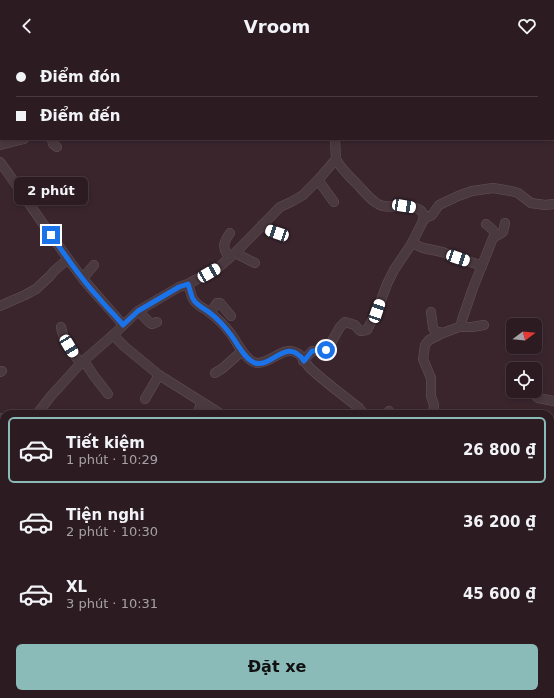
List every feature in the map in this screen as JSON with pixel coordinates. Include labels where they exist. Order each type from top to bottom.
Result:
[{"type":"street","points":[[0,145],[20,140]]},
{"type":"street","points":[[304,361],[312,351],[328,348],[340,327],[345,322],[355,326],[361,331],[366,330],[377,311],[394,270],[412,243],[424,217],[421,210],[417,208],[404,206],[384,206],[377,204],[370,198],[339,166],[336,160],[335,140]]},
{"type":"street","points":[[40,410],[82,362],[138,311],[179,287],[188,284],[219,267],[280,207],[303,195],[336,160]]},
{"type":"street","points":[[0,162],[68,259],[97,297],[123,325]]},
{"type":"street","points":[[318,180],[334,202]]},
{"type":"street","points":[[423,221],[432,215],[439,205],[444,202],[472,191],[493,188],[511,191],[531,203],[545,205],[554,204]]},
{"type":"street","points":[[486,224],[493,230],[495,236]]},
{"type":"street","points":[[462,326],[462,320],[473,288],[493,238],[503,232],[505,224]]},
{"type":"street","points":[[262,225],[277,233]]},
{"type":"street","points":[[230,233],[224,244],[225,251],[255,263]]},
{"type":"street","points":[[412,243],[423,248],[442,252],[482,266]]},
{"type":"street","points":[[0,306],[36,289],[68,259]]},
{"type":"street","points":[[83,278],[94,265]]},
{"type":"street","points":[[188,284],[193,299],[198,306],[210,313],[221,323],[231,334],[250,361],[256,363],[263,362],[281,353],[290,351],[296,353],[309,368],[361,410]]},
{"type":"street","points":[[210,313],[217,303],[220,303],[231,316]]},
{"type":"street","points":[[138,311],[150,323],[152,324],[157,322]]},
{"type":"street","points":[[431,312],[433,328],[435,331],[443,332]]},
{"type":"street","points":[[433,410],[434,405],[431,396],[431,378],[424,359],[425,345],[443,332],[462,326],[472,327],[484,325]]},
{"type":"street","points":[[61,327],[64,337],[74,355],[82,362],[108,394]]},
{"type":"street","points":[[113,335],[125,348],[159,376],[215,410]]},
{"type":"street","points":[[215,373],[242,351]]},
{"type":"street","points":[[148,366],[155,359]]},
{"type":"street","points":[[145,399],[159,376]]},
{"type":"street","points":[[538,398],[554,401]]},
{"type":"street","points":[[199,410],[202,402]]},
{"type":"route","points":[[51,235],[97,297],[123,325],[138,311],[179,287],[188,284],[193,299],[198,306],[210,313],[221,323],[231,334],[250,361],[256,363],[263,362],[281,353],[290,351],[296,353],[304,361],[312,351],[326,350]]}]
